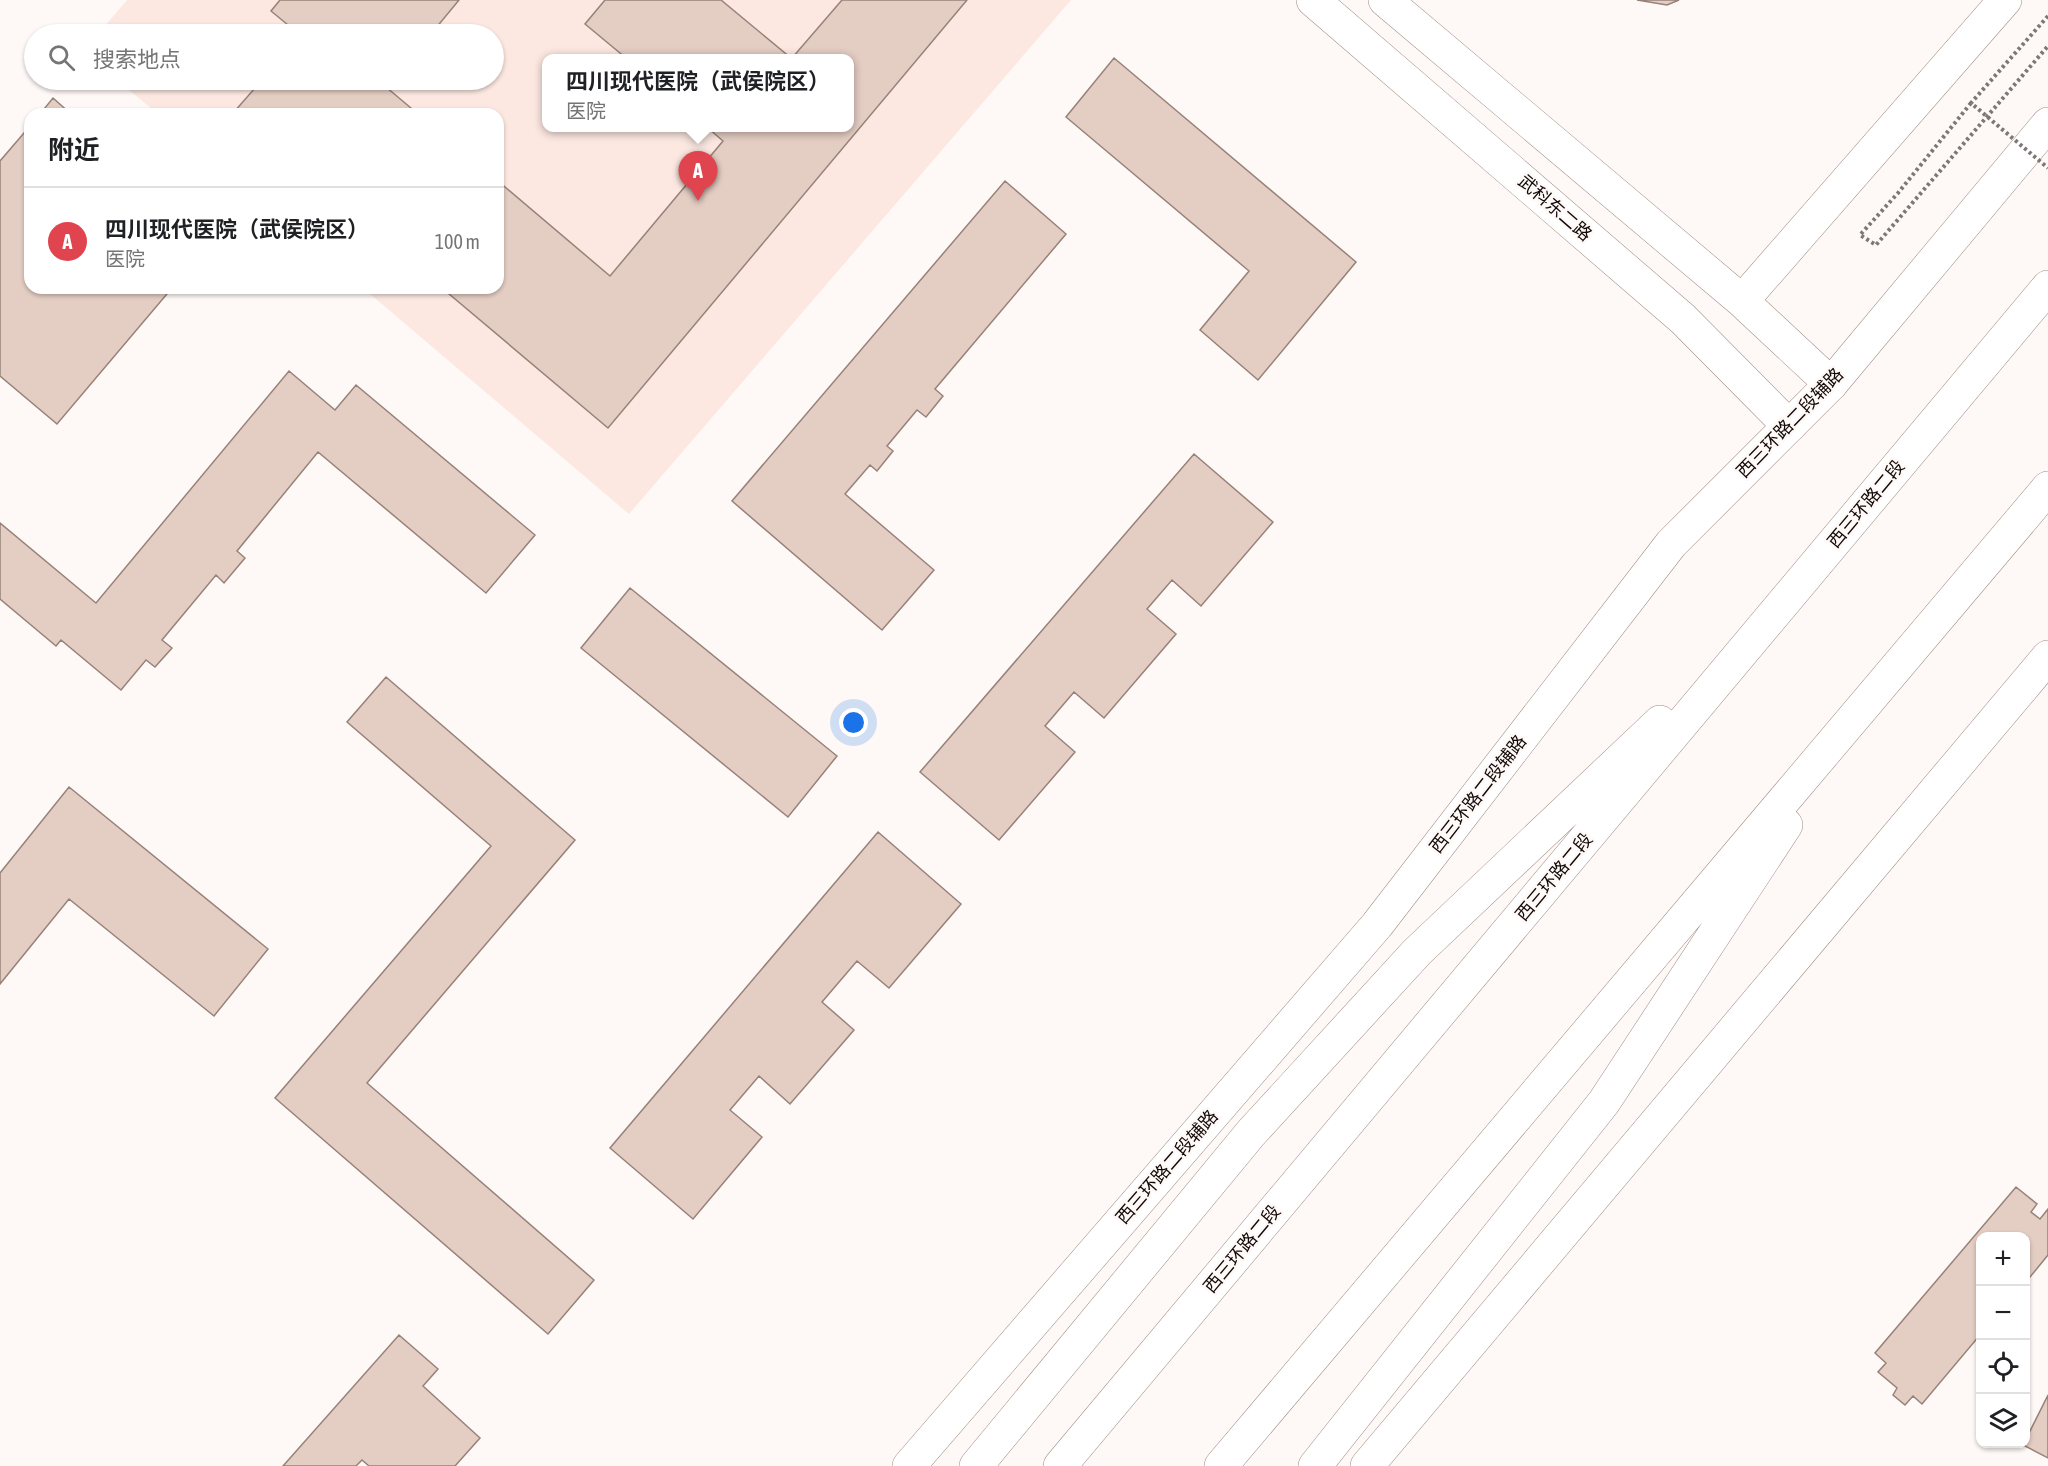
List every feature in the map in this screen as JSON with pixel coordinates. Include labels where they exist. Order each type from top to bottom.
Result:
[{"type":"main road","name":"武科东二路","points":[[1313,0],[1683,319],[1789,426]]},
{"type":"main road","points":[[1385,0],[1742,301],[1832,384]]},
{"type":"main road","points":[[1742,301],[2005,0]]},
{"type":"main road","name":"西三环路二段辅路","points":[[909,1466],[1377,925],[1671,544],[1832,384],[2048,124]]},
{"type":"main road","name":"西三环路二段","points":[[1060,1466],[2048,287]]},
{"type":"main road","points":[[1221,1466],[2048,488]]},
{"type":"main road","points":[[976,1466],[1251,1133],[1417,952],[1771,618]]},
{"type":"main road","points":[[1367,1466],[2048,657]]},
{"type":"main road","points":[[1315,1466],[1604,1101],[1868,700]]},
{"type":"path","points":[[2048,16],[1860,235],[1876,245],[2048,46]]},
{"type":"path","points":[[1971,103],[2048,168]]},
{"type":"shaded area","points":[[127,0],[1071,0],[629,514],[370,294],[504,294],[504,108],[151,108],[129,90],[504,90],[504,24],[107,24]]},
{"type":"building","points":[[280,0],[459,0],[439,24],[287,24],[271,11]]},
{"type":"building","points":[[605,0],[721,0],[786,54],[621,54],[585,24]]},
{"type":"building","points":[[842,0],[967,0],[608,428],[449,294],[504,294],[504,186],[610,276],[723,141],[713,132],[854,132],[854,54],[795,54]]},
{"type":"building","points":[[1637,0],[1679,0],[1667,5]]},
{"type":"building","points":[[1114,58],[1356,262],[1258,380],[1200,330],[1249,271],[1066,117]]},
{"type":"building","points":[[253,90],[390,90],[411,108],[238,108]]},
{"type":"building","points":[[53,98],[64,108],[45,108]]},
{"type":"building","points":[[24,133],[24,294],[167,294],[57,424],[0,376],[0,161]]},
{"type":"building","points":[[1005,181],[1066,234],[935,389],[943,396],[926,417],[917,410],[887,446],[893,451],[877,471],[870,465],[845,494],[934,570],[882,630],[732,501]]},
{"type":"building","points":[[289,371],[335,410],[356,385],[535,535],[486,593],[318,452],[237,551],[245,558],[224,583],[216,575],[162,640],[172,648],[155,667],[146,660],[121,690],[61,640],[56,646],[0,599],[0,523],[96,603]]},
{"type":"building","points":[[1194,454],[1273,522],[1201,606],[1172,580],[1147,609],[1176,634],[1104,718],[1074,692],[1045,726],[1075,752],[999,840],[920,772]]},
{"type":"building","points":[[630,588],[837,756],[788,817],[581,648]]},
{"type":"building","points":[[386,677],[575,840],[367,1083],[594,1280],[548,1334],[275,1098],[491,846],[347,722]]},
{"type":"building","points":[[69,787],[268,949],[214,1016],[69,899],[0,984],[0,873]]},
{"type":"building","points":[[878,832],[961,904],[889,988],[857,961],[822,1002],[854,1030],[790,1104],[759,1076],[730,1110],[762,1137],[693,1219],[610,1148]]},
{"type":"building","points":[[2016,1187],[2037,1204],[2031,1212],[2040,1219],[2048,1209],[2048,1255],[2030,1277],[2030,1232],[1978,1232]]},
{"type":"building","points":[[1976,1234],[1976,1340],[1922,1404],[1913,1396],[1905,1405],[1893,1395],[1897,1388],[1878,1372],[1886,1363],[1875,1353]]},
{"type":"building","points":[[399,1335],[438,1369],[423,1386],[480,1438],[455,1466],[369,1466],[362,1460],[356,1466],[283,1466]]},
{"type":"building","points":[[2048,1395],[2048,1458],[2029,1448],[2030,1431]]},
{"type":"place","name":"四川现代医院（武侯院区）","points":[[698,201]]}]
